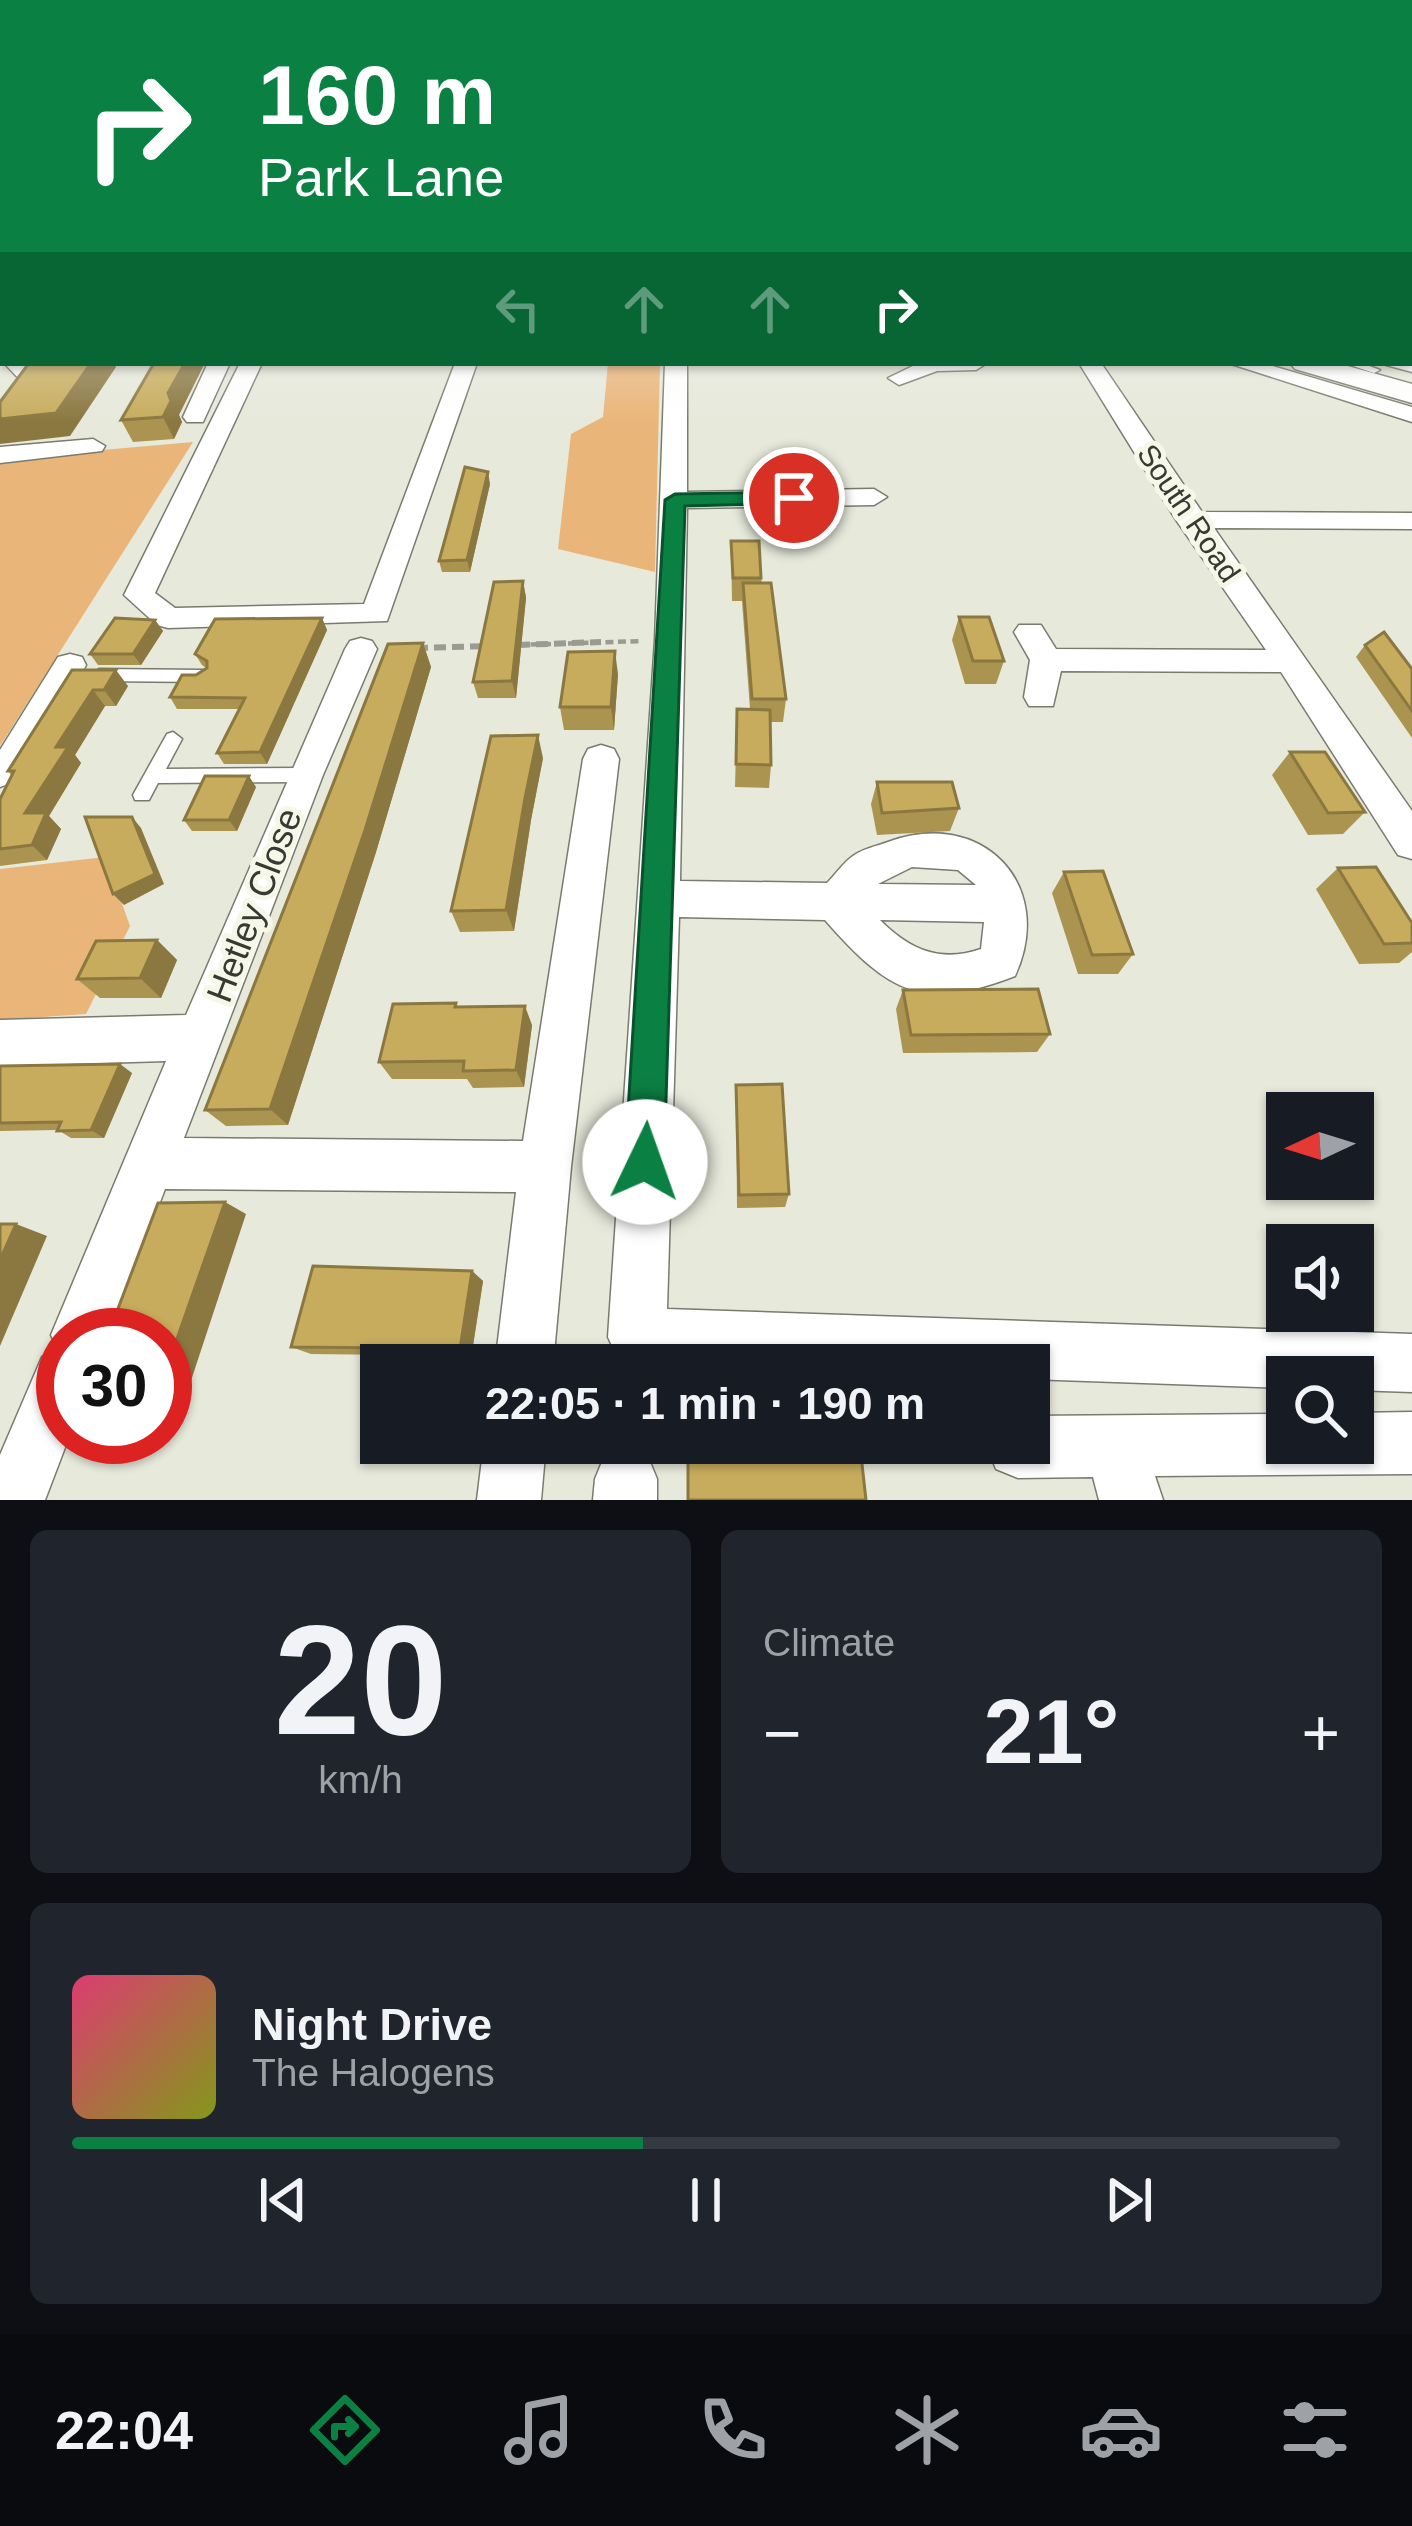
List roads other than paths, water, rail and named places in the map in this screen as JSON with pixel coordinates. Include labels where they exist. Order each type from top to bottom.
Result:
[{"type":"main road","points":[[1315,366],[1412,394]]},
{"type":"street","points":[[0,423],[33,380],[17,366]]},
{"type":"street","points":[[195,417],[218,366]]},
{"type":"street","points":[[250,366],[139,595],[167,618],[376,614],[465,366]]},
{"type":"street","points":[[676,366],[670,640],[637,1337],[1412,1363]]},
{"type":"street","points":[[899,378],[931,366]]},
{"type":"street","name":"South Road","points":[[1092,366],[1190,520],[1293,661],[1412,843]]},
{"type":"street","points":[[1249,366],[1412,415]]},
{"type":"street","points":[[0,455],[93,446]]},
{"type":"street","points":[[675,500],[874,497]]},
{"type":"street","points":[[1190,520],[1412,521]]},
{"type":"street","points":[[1041,697],[1038,646],[1293,661]]},
{"type":"street","name":"Hetley Close","points":[[91,1308],[305,775],[362,649]]},
{"type":"street","points":[[0,773],[21,752],[67,670]]},
{"type":"street","points":[[526,1344],[545,1167],[601,759]]},
{"type":"street","points":[[657,899],[836,902],[871,942],[917,976],[967,976],[1000,962],[1009,926],[994,876],[969,856],[911,850],[869,866],[836,902]]},
{"type":"street","points":[[0,1043],[202,1037]]},
{"type":"street","points":[[151,1163],[545,1167]]},
{"type":"street","points":[[1050,1455],[1123,1473],[1412,1443]]},
{"type":"street","points":[[13,1500],[36,1444]]},
{"type":"street","points":[[509,1500],[513,1464]]},
{"type":"lane","points":[[1360,366],[1374,370]]},
{"type":"lane","points":[[67,670],[202,676]]},
{"type":"lane","points":[[142,795],[173,739]]},
{"type":"lane","points":[[152,776],[305,775]]}]
